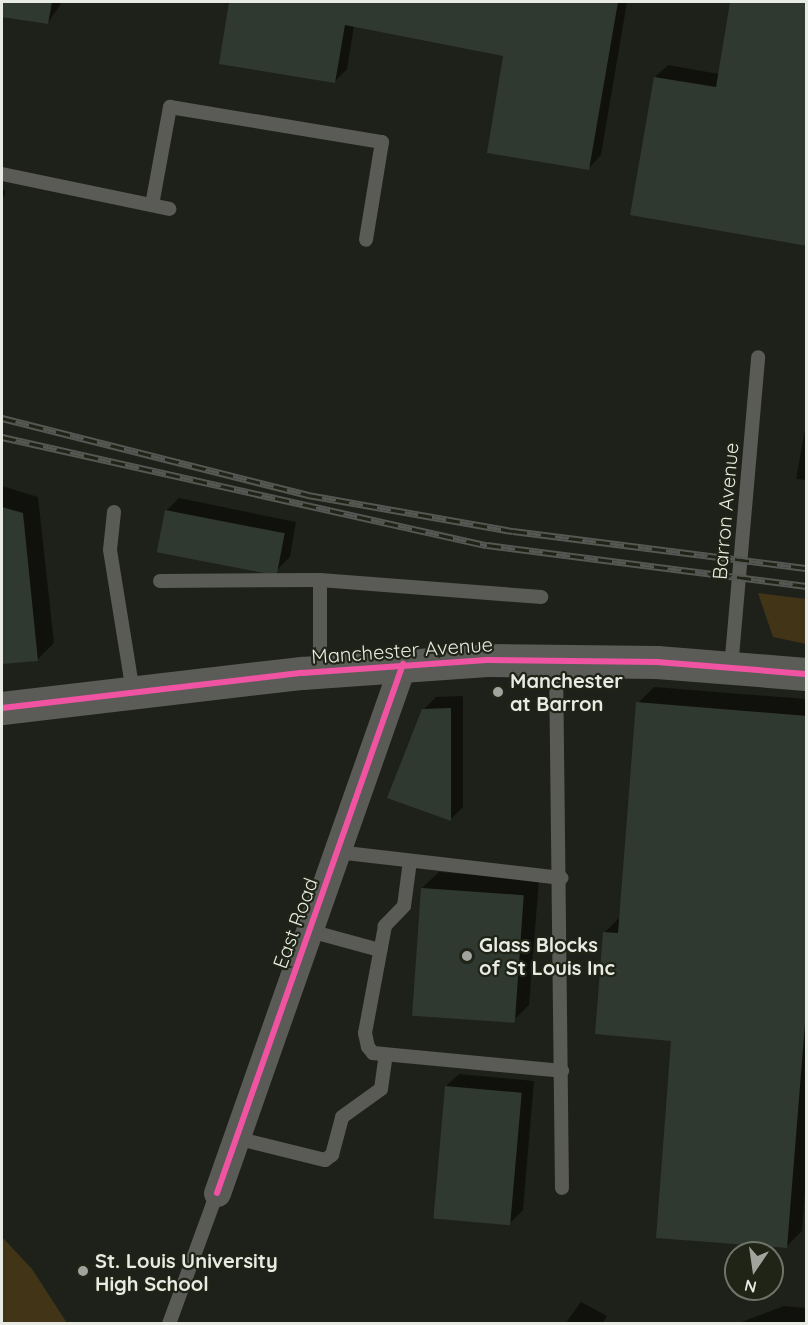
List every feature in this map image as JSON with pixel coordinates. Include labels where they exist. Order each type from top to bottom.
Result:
[{"type":"main road","name":"Manchester Avenue","points":[[2,708],[320,671],[403,664],[556,660],[807,674]]},
{"type":"street","name":"East Road","points":[[217,1193],[403,664]]},
{"type":"lane","points":[[152,205],[170,107],[382,141],[366,240]]},
{"type":"lane","points":[[2,174],[170,209]]},
{"type":"lane","name":"Barron Avenue","points":[[730,668],[758,357]]},
{"type":"lane","points":[[114,512],[110,550],[133,692]]},
{"type":"lane","points":[[320,580],[320,671]]},
{"type":"lane","points":[[160,581],[320,580],[541,597]]},
{"type":"lane","points":[[556,660],[562,878],[562,1188]]},
{"type":"lane","points":[[338,852],[562,878]]},
{"type":"lane","points":[[410,861],[404,906],[392,914],[380,950],[365,1033],[373,1053],[562,1071]]},
{"type":"lane","points":[[310,931],[380,950]]},
{"type":"lane","points":[[236,1138],[325,1160],[332,1155],[342,1117],[381,1089],[386,1054]]},
{"type":"lane","name":"East Road","points":[[170,1323],[217,1193]]},
{"type":"shaded area","points":[[758,593],[806,599],[806,644],[773,637]]},
{"type":"shaded area","points":[[2,1237],[32,1269],[67,1323],[2,1323]]},
{"type":"building","points":[[2,2],[52,2],[48,24],[2,17]]},
{"type":"building","points":[[229,2],[618,2],[589,170],[487,153],[503,56],[345,25],[335,83],[219,64]]},
{"type":"building","points":[[730,2],[807,2],[807,246],[630,215],[654,77],[716,87]]},
{"type":"building","points":[[2,507],[23,513],[38,661],[2,664]]},
{"type":"building","points":[[165,510],[285,533],[277,575],[157,552]]},
{"type":"building","points":[[636,702],[807,716],[807,999],[787,1248],[784,1248],[784,1241],[724,1241],[724,1243],[656,1238],[671,1041],[595,1034],[603,932],[618,933]]},
{"type":"building","points":[[451,708],[451,821],[387,798],[422,709]]},
{"type":"building","name":"Glass Blocks of St Louis Inc","points":[[421,888],[524,895],[515,1023],[412,1016]]},
{"type":"building","points":[[445,1086],[522,1093],[510,1225],[433,1218]]},
{"type":"railway","points":[[2,418],[308,495],[513,531],[806,568]]},
{"type":"railway","points":[[2,437],[487,545],[806,586]]},
{"type":"cycle path","points":[[2,708],[302,673],[487,660],[657,662],[806,674]]},
{"type":"cycle path","points":[[217,1193],[403,664]]},
{"type":"place","name":"Manchester at Barron","points":[[498,692]]},
{"type":"place","name":"Glass Blocks of St Louis Inc","points":[[467,956]]},
{"type":"place","name":"St. Louis University High School","points":[[83,1271]]}]
